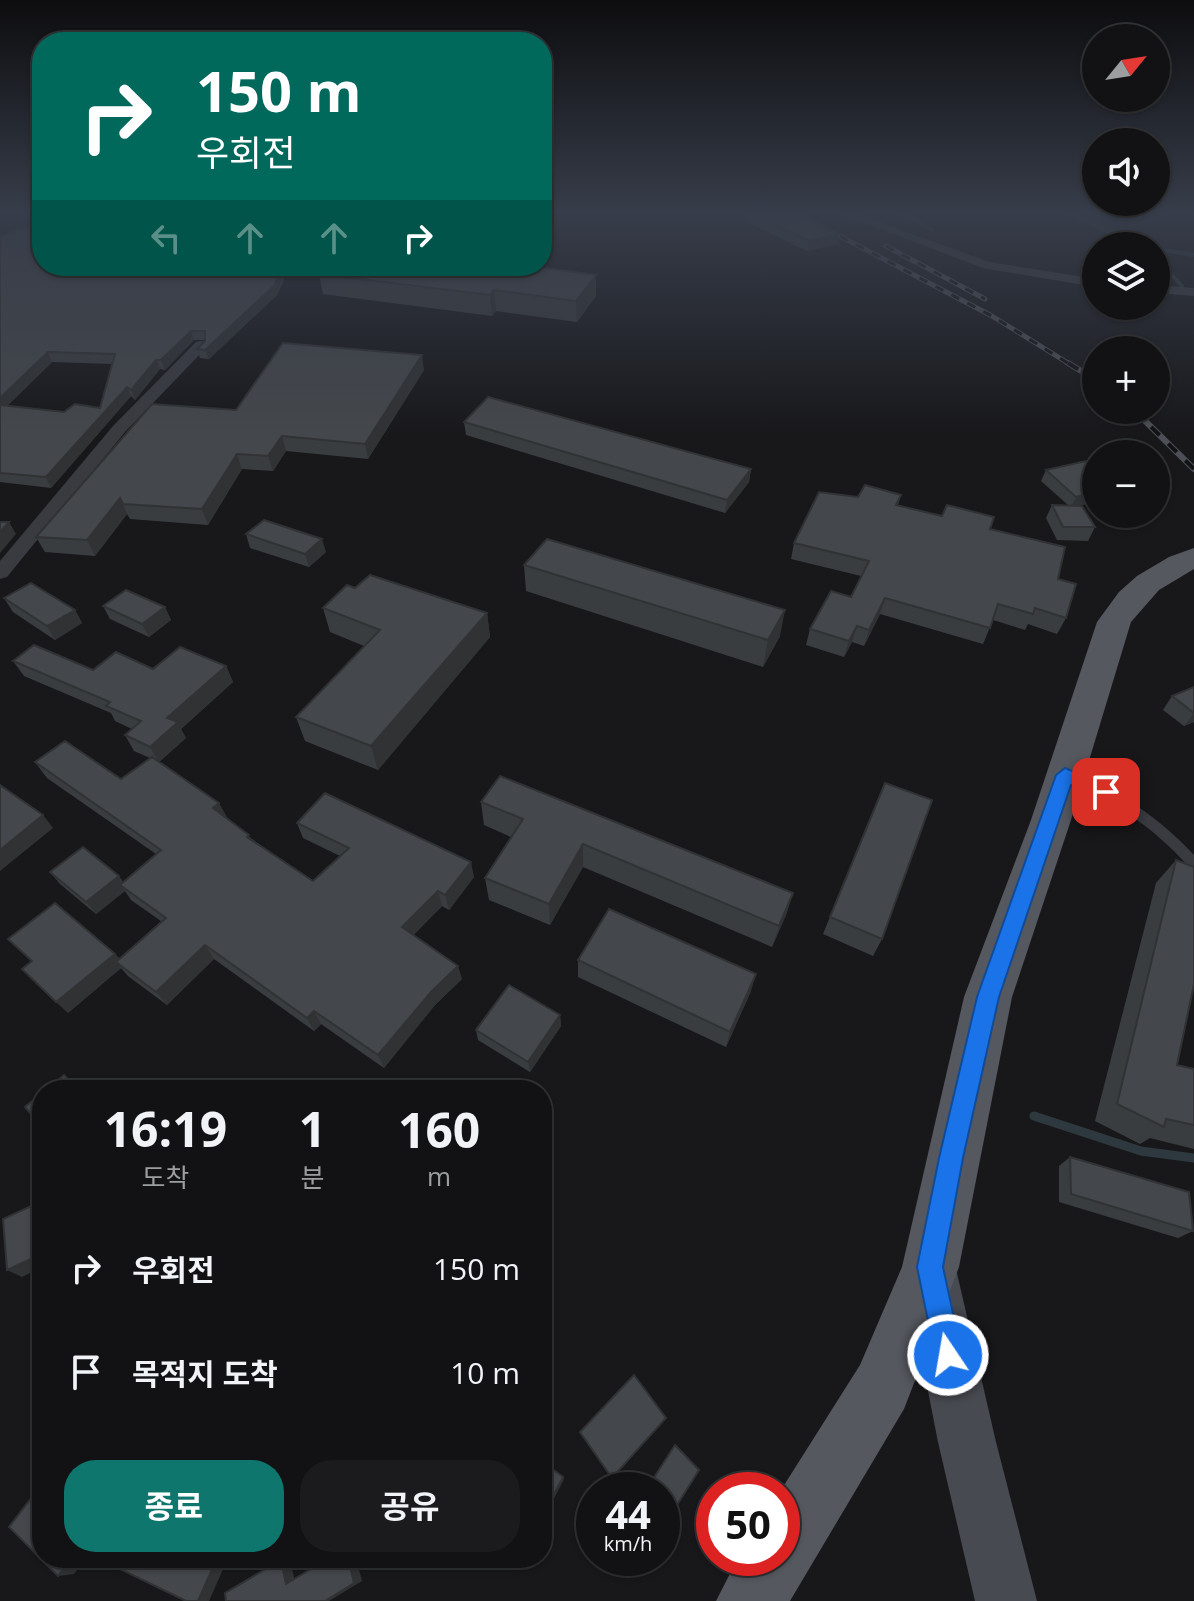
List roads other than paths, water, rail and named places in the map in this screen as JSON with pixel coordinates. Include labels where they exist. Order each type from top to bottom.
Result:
[{"type":"main road","points":[[800,1521],[882,1387],[930,1267],[988,997],[1114,622],[1130,596],[1151,580],[1194,557]]},
{"type":"main road","points":[[930,1267],[967,1442],[1006,1601]]},
{"type":"main road","points":[[751,1601],[766,1576]]},
{"type":"street","points":[[1170,290],[1194,292]]},
{"type":"street","points":[[0,573],[119,429],[201,345]]},
{"type":"lane","points":[[1065,775],[1131,806],[1167,835],[1194,864]]},
{"type":"waterway","points":[[1034,1116],[1141,1151],[1194,1158]]},
{"type":"railway","points":[[934,286],[992,316],[1071,365]]},
{"type":"railway","points":[[960,286],[985,299]]},
{"type":"railway","points":[[1068,363],[1082,372]]},
{"type":"railway","points":[[1148,424],[1194,469]]}]
